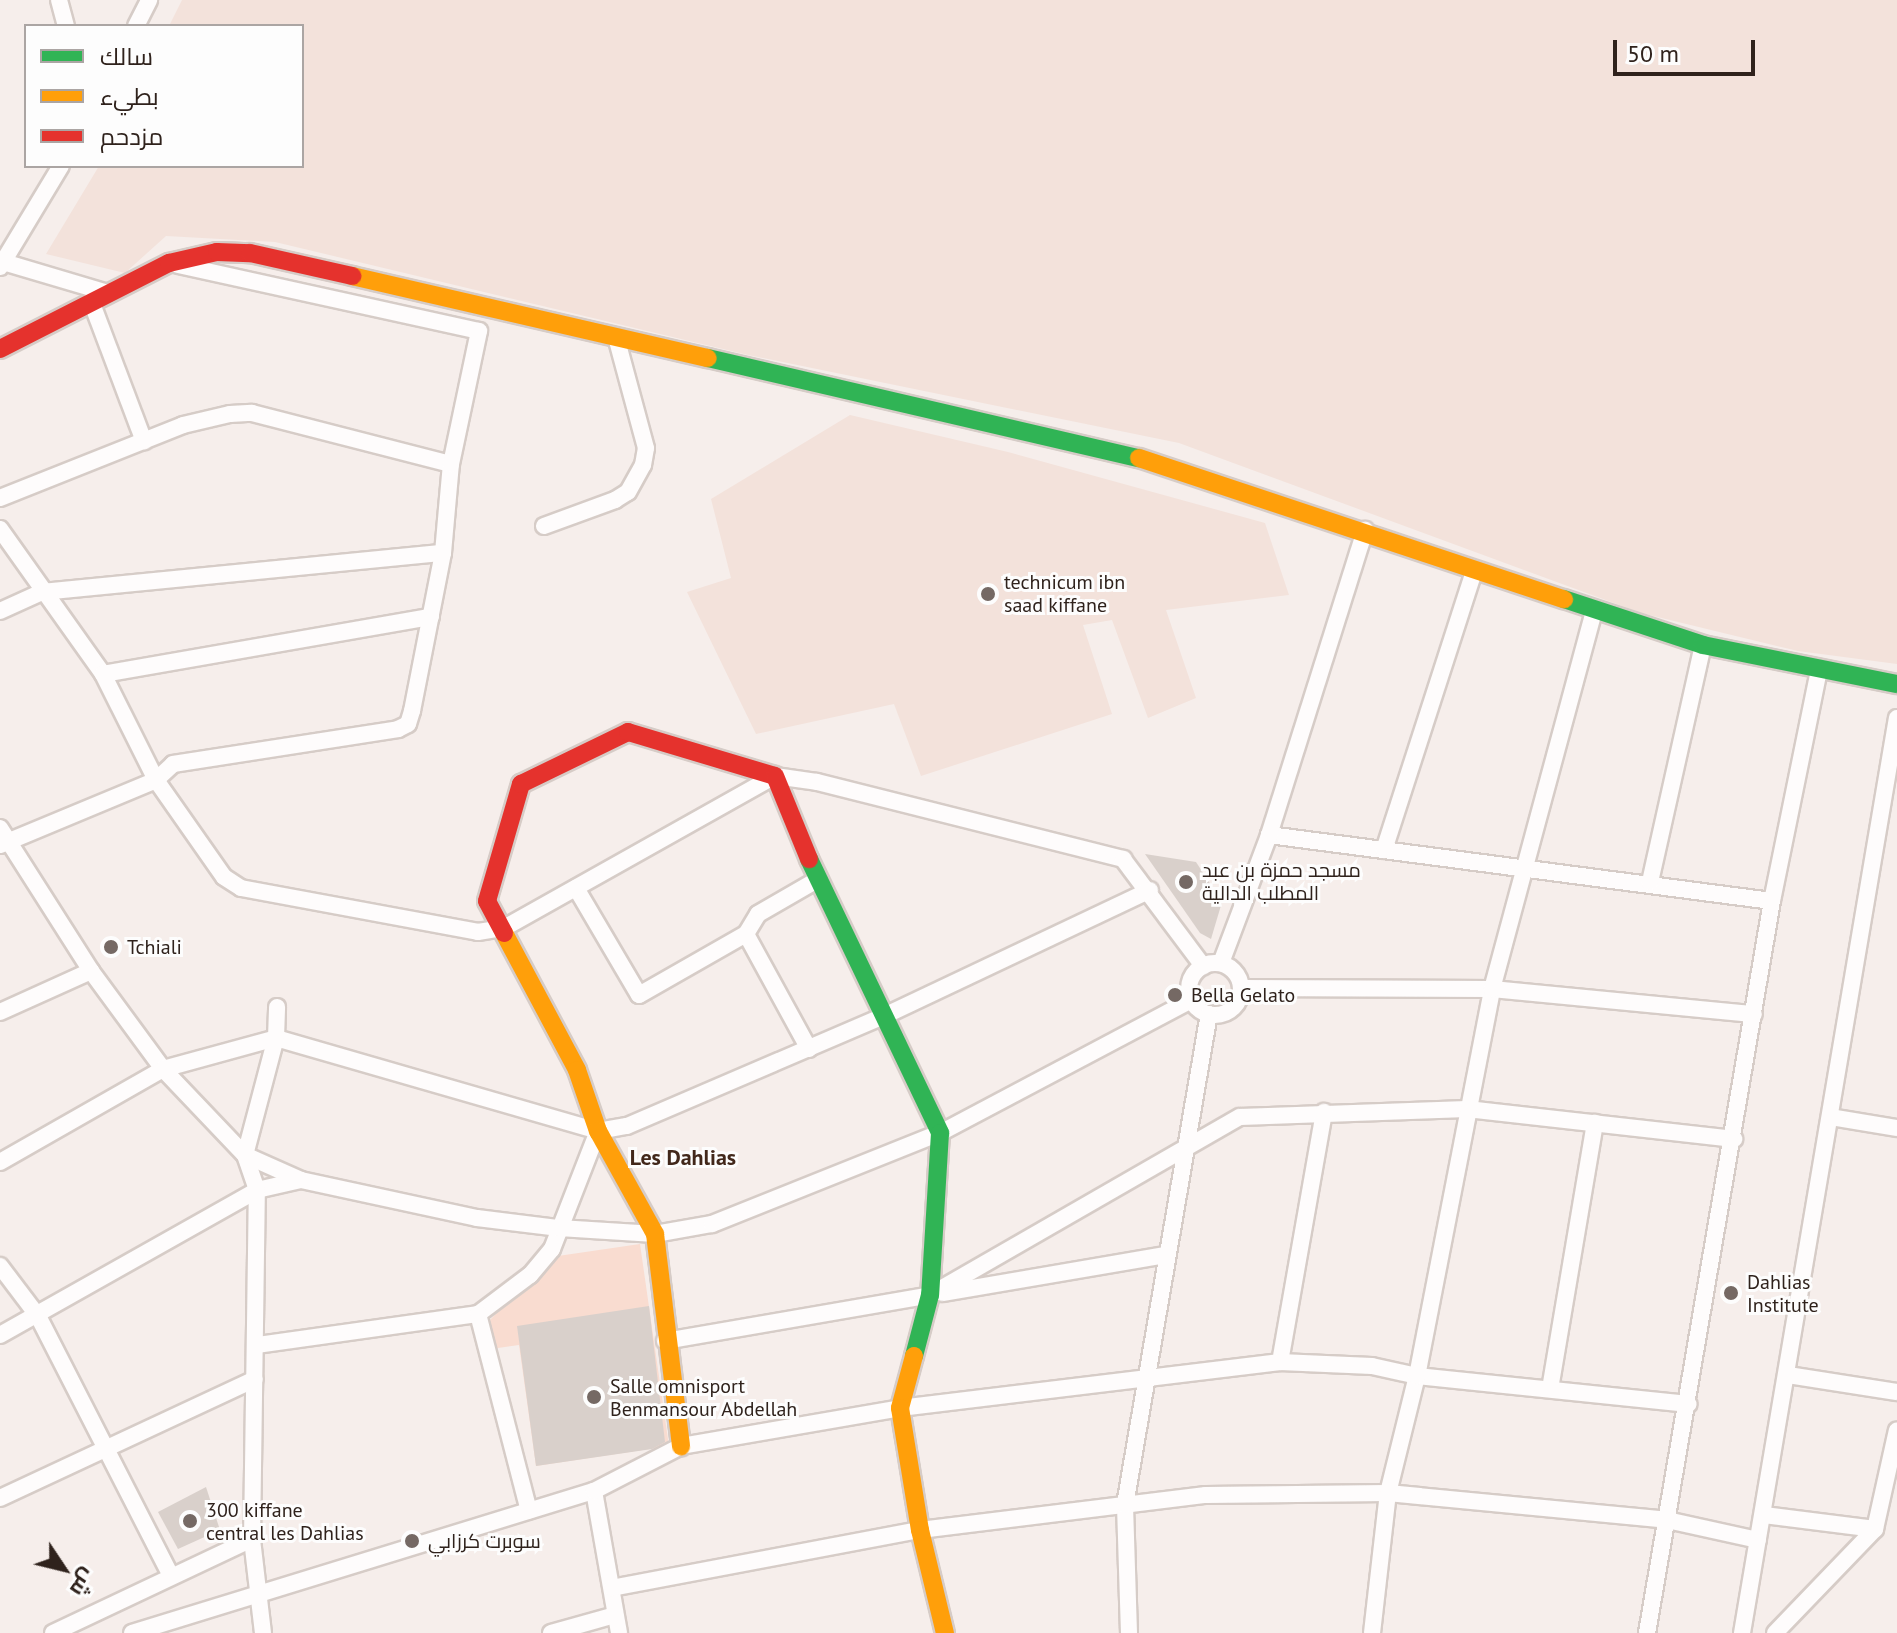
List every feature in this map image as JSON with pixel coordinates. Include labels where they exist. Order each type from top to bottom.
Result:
[{"type":"street","points":[[59,0],[65,24]]},
{"type":"street","points":[[137,24],[149,0]]},
{"type":"street","points":[[60,168],[1,264],[100,297]]},
{"type":"street","points":[[0,349],[169,263],[217,252],[250,253],[1123,453],[1365,530],[1474,572],[1703,645],[1897,684]]},
{"type":"street","points":[[169,263],[479,331],[451,464],[443,553],[408,724],[173,764],[156,780],[3,838],[91,971],[163,1069],[245,1155],[301,1180],[477,1218],[559,1228],[655,1234],[712,1224],[940,1133],[1191,1000]]},
{"type":"street","points":[[100,297],[144,441]]},
{"type":"street","points":[[544,526],[615,500],[628,492],[643,465],[646,448],[616,337]]},
{"type":"street","points":[[0,498],[183,425],[252,413],[451,464]]},
{"type":"street","points":[[0,529],[103,674],[156,780],[224,877],[241,888],[478,932],[504,928],[775,776]]},
{"type":"street","points":[[1221,963],[1269,835],[1365,530]]},
{"type":"street","points":[[0,611],[42,592],[443,553]]},
{"type":"street","points":[[1384,850],[1474,572]]},
{"type":"street","points":[[1372,1633],[1388,1493],[1417,1376],[1492,989],[1594,611]]},
{"type":"street","points":[[103,674],[431,617]]},
{"type":"street","points":[[1650,882],[1703,645]]},
{"type":"street","points":[[1647,1633],[1689,1404],[1772,901],[1819,670]]},
{"type":"street","points":[[1742,1633],[1897,718]]},
{"type":"street","points":[[681,1446],[665,1341],[655,1234],[598,1131],[577,1070],[487,901],[521,784],[628,732],[775,776],[817,782],[1123,859],[1150,890],[1203,966]]},
{"type":"street","points":[[775,776],[817,880],[886,1015],[940,1133],[930,1295],[900,1408],[920,1530],[945,1633]]},
{"type":"street","points":[[1269,835],[1522,871],[1650,882],[1772,901]]},
{"type":"street","points":[[576,888],[639,995],[746,934],[758,914],[817,880]]},
{"type":"street","points":[[0,1162],[163,1069],[276,1038],[598,1131],[627,1126],[886,1015],[1150,890]]},
{"type":"street","points":[[746,934],[809,1049]]},
{"type":"street","points":[[1221,963],[1235,972],[1241,988],[1231,1009],[1209,1014],[1191,1000],[1189,985],[1203,966],[1221,963]]},
{"type":"street","points":[[0,1012],[91,971]]},
{"type":"street","points":[[1241,988],[1492,989],[1754,1014]]},
{"type":"street","points":[[263,1633],[252,1539],[257,1190],[245,1155],[276,1038],[277,1007]]},
{"type":"street","points":[[1129,1633],[1125,1505],[1165,1255],[1188,1147],[1209,1014]]},
{"type":"street","points":[[930,1295],[1240,1117],[1467,1109],[1734,1139]]},
{"type":"street","points":[[1280,1362],[1324,1112]]},
{"type":"street","points":[[1830,1117],[1897,1128]]},
{"type":"street","points":[[1550,1389],[1595,1123]]},
{"type":"street","points":[[257,1345],[478,1314],[530,1275],[552,1249],[598,1131]]},
{"type":"street","points":[[0,1335],[257,1190],[301,1180]]},
{"type":"street","points":[[665,1341],[1165,1255]]},
{"type":"street","points":[[0,1266],[38,1316],[105,1453],[171,1576]]},
{"type":"street","points":[[478,1314],[529,1511]]},
{"type":"street","points":[[132,1633],[594,1491],[681,1446],[900,1408],[1280,1362],[1372,1366],[1417,1376],[1689,1404]]},
{"type":"street","points":[[1788,1375],[1897,1392]]},
{"type":"street","points":[[0,1498],[105,1453],[255,1379]]},
{"type":"street","points":[[1775,1633],[1875,1529],[1897,1430]]},
{"type":"street","points":[[594,1491],[619,1633]]},
{"type":"street","points":[[612,1588],[920,1530],[1206,1495],[1388,1493],[1667,1520],[1758,1540]]},
{"type":"street","points":[[1764,1515],[1875,1529]]},
{"type":"street","points":[[53,1633],[252,1539]]},
{"type":"street","points":[[551,1633],[615,1615]]},
{"type":"shaded area","points":[[182,0],[1897,0],[1897,664],[1798,651],[1641,613],[1179,443],[748,355],[275,242],[166,236],[125,273],[46,254],[98,168],[304,168],[304,24],[170,24]]},
{"type":"shaded area","name":"technicum ibn saad kiffane","points":[[850,415],[1008,452],[1265,523],[1289,595],[1166,610],[1196,698],[1148,718],[1112,620],[1083,625],[1112,714],[921,776],[894,704],[756,734],[687,592],[731,578],[711,499]]},
{"type":"shaded area","name":"Salle omnisport Benmansour Abdellah","points":[[640,1244],[669,1446],[536,1466],[519,1345],[491,1349],[488,1322],[551,1257]]},
{"type":"building","name":"مسجد حمزة بن عبد المطلب الدالية","points":[[1145,854],[1196,862],[1222,902],[1211,939],[1200,933]]},
{"type":"building","name":"Salle omnisport Benmansour Abdellah","points":[[649,1306],[665,1442],[652,1449],[536,1466],[517,1326]]},
{"type":"building","name":"300 kiffane central les Dahlias","points":[[206,1487],[220,1530],[178,1549],[158,1512]]},
{"type":"traffic: fast","points":[[708,358],[1139,458]]},
{"type":"traffic: fast","points":[[1564,599],[1703,645],[1897,684]]},
{"type":"traffic: fast","points":[[809,859],[940,1133],[930,1295],[914,1356]]},
{"type":"traffic: slow","points":[[352,276],[708,358]]},
{"type":"traffic: slow","points":[[1139,458],[1564,599]]},
{"type":"traffic: slow","points":[[504,933],[577,1070],[598,1131],[655,1234],[681,1446]]},
{"type":"traffic: slow","points":[[914,1356],[900,1408],[920,1530],[945,1633]]},
{"type":"traffic: jam","points":[[0,349],[169,263],[217,252],[250,253],[352,276]]},
{"type":"traffic: jam","points":[[504,933],[487,901],[521,784],[628,732],[775,776],[809,859]]},
{"type":"place","name":"technicum ibn saad kiffane","points":[[988,594]]},
{"type":"place","name":"مسجد حمزة بن عبد المطلب الدالية","points":[[1186,882]]},
{"type":"place","name":"Tchiali","points":[[111,947]]},
{"type":"place","name":"Bella Gelato","points":[[1175,995]]},
{"type":"place","name":"Dahlias Institute","points":[[1731,1293]]},
{"type":"place","name":"Salle omnisport Benmansour Abdellah","points":[[594,1397]]},
{"type":"place","name":"300 kiffane central les Dahlias","points":[[190,1521]]},
{"type":"place","name":"سوبرت كرزابي","points":[[412,1541]]},
{"type":"district","name":"Les Dahlias","points":[[683,1158]]}]
